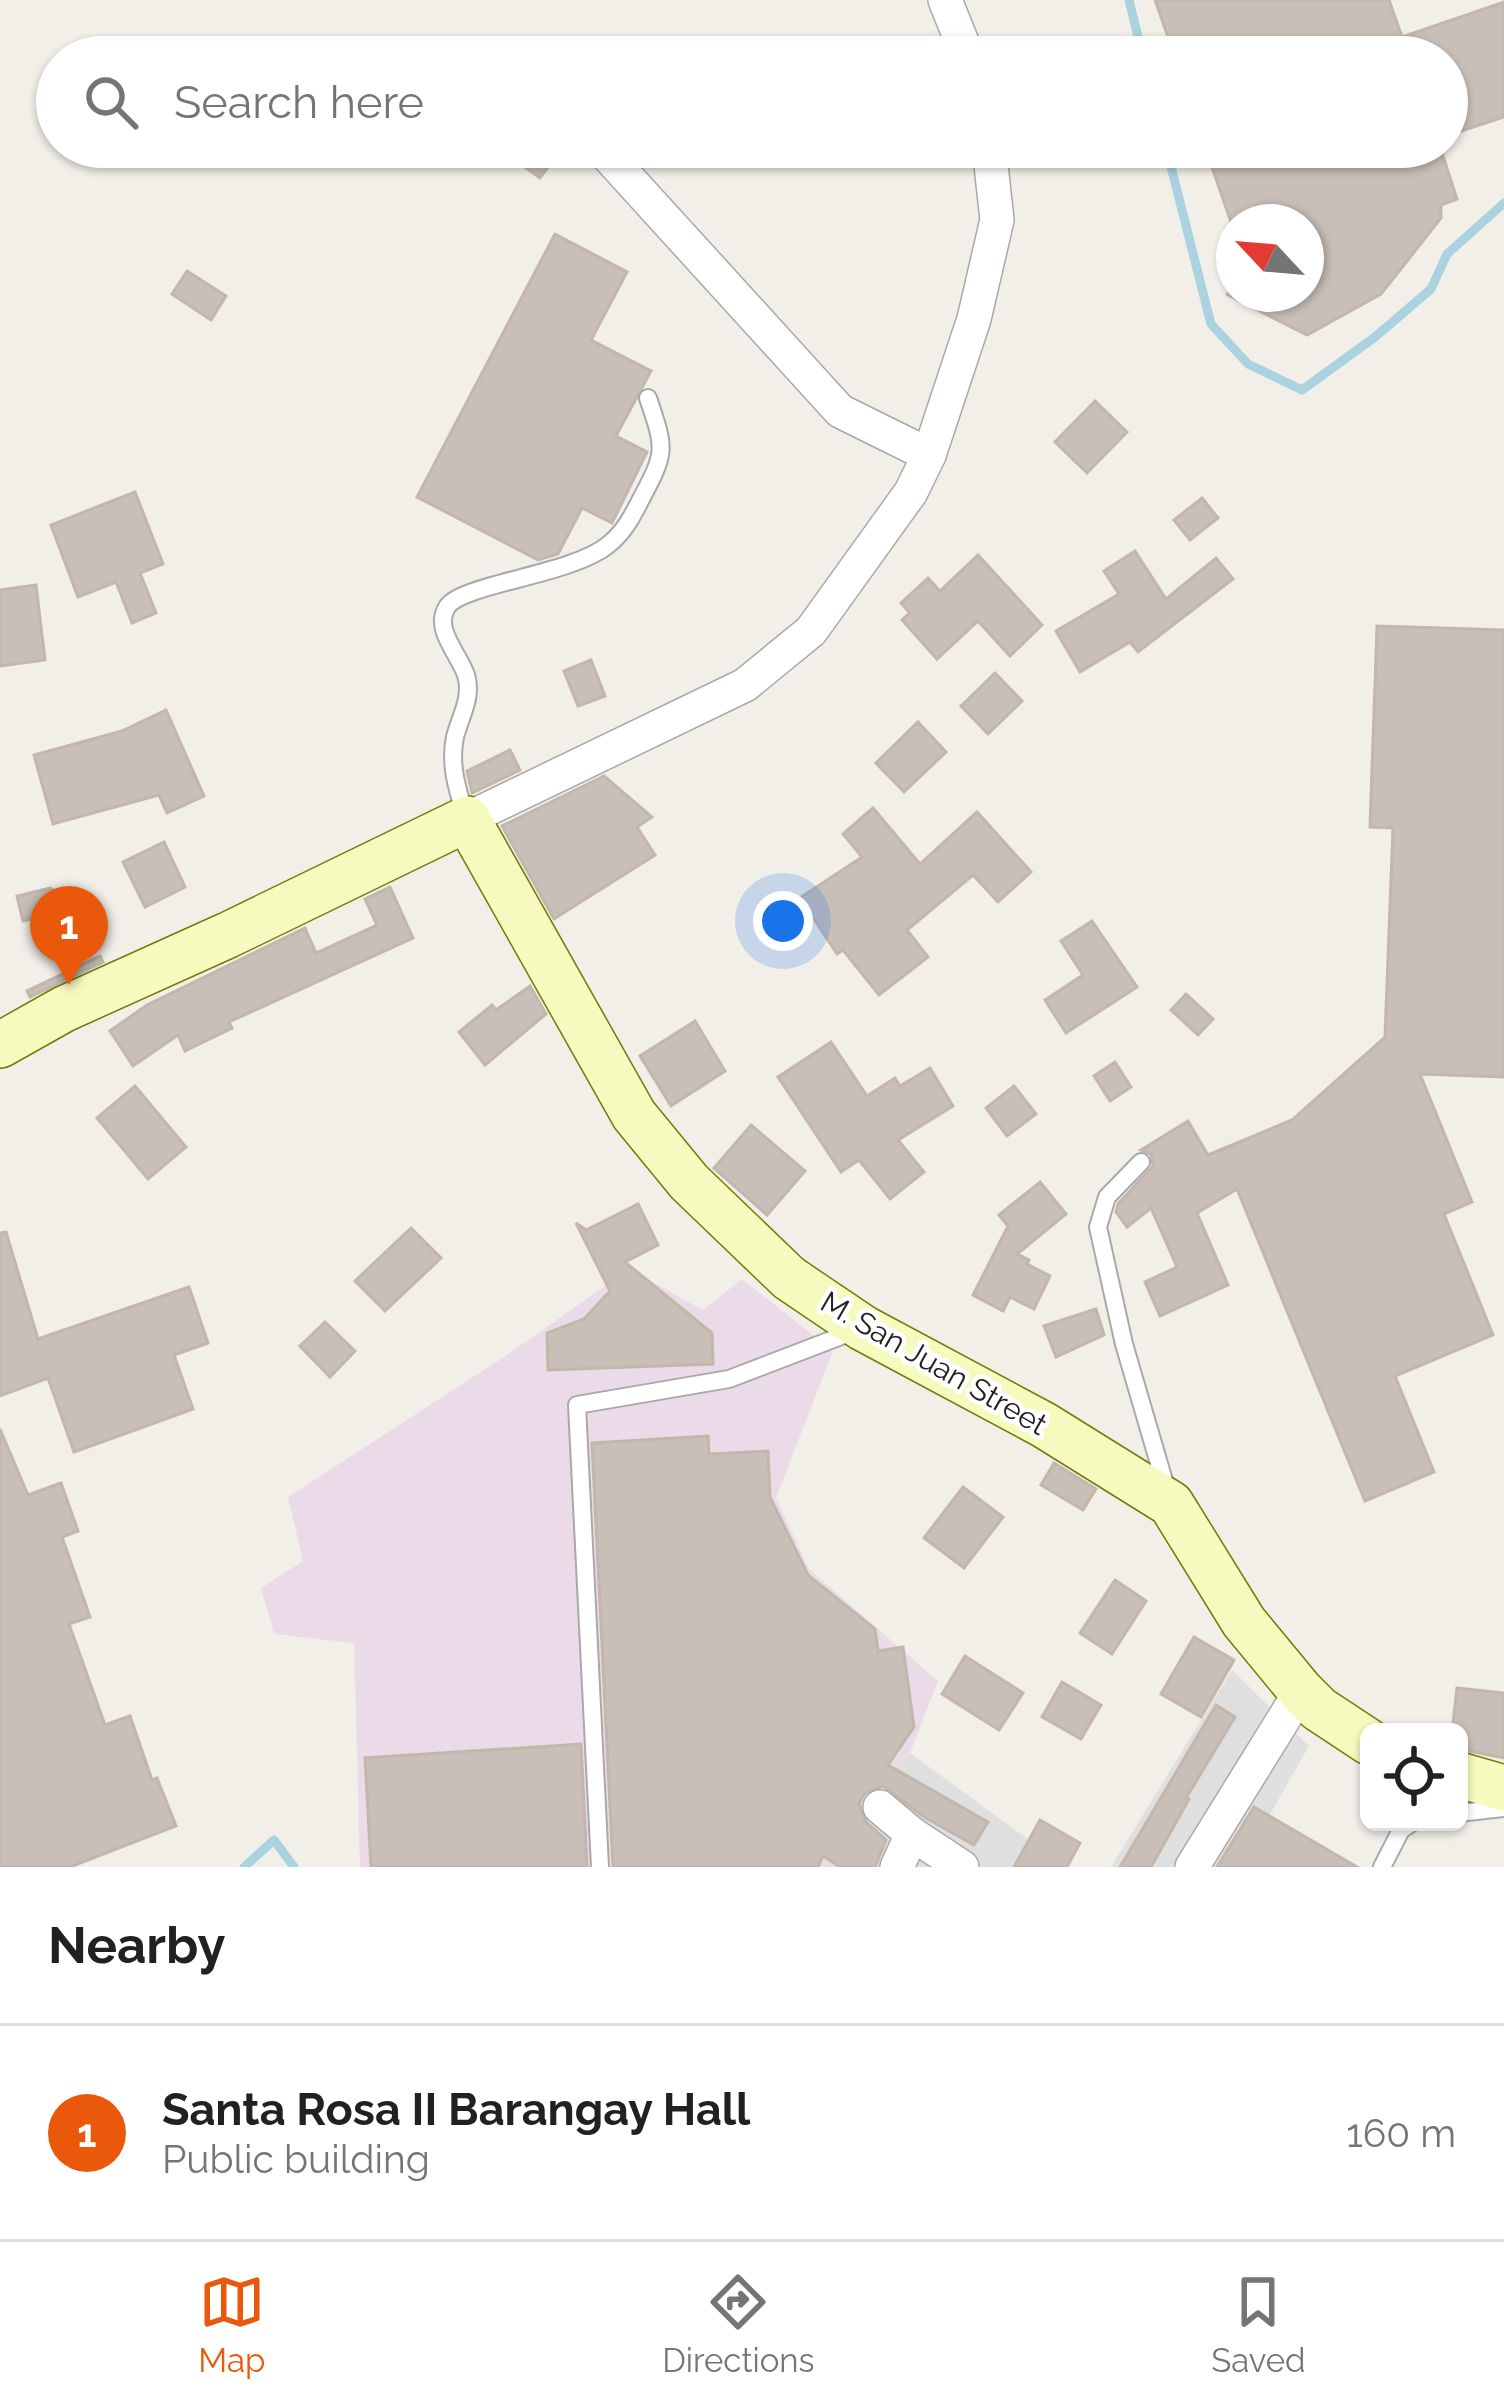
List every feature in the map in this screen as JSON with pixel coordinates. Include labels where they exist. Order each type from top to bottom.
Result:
[{"type":"street","points":[[945,0],[960,36]]},
{"type":"street","points":[[619,168],[840,411],[929,455]]},
{"type":"street","points":[[0,1045],[64,1009],[228,935],[745,685],[811,631],[911,492],[929,455],[974,319],[997,220],[991,168]]},
{"type":"street","name":"M. San Juan Street","points":[[467,819],[634,1115],[688,1182],[789,1278],[863,1328],[1044,1425],[1171,1504],[1244,1622],[1319,1709],[1360,1736]]},
{"type":"street","points":[[1192,1867],[1301,1690]]},
{"type":"street","points":[[1468,1778],[1504,1788]]},
{"type":"street","points":[[880,1807],[962,1867]]},
{"type":"street","points":[[897,1867],[912,1834]]},
{"type":"lane","points":[[467,819],[453,775],[454,740],[468,697],[467,677],[443,628],[445,609],[461,594],[565,569],[604,548],[626,529],[661,462],[663,441],[648,398]]},
{"type":"lane","points":[[1141,1162],[1107,1197],[1098,1227],[1124,1344],[1171,1504]]},
{"type":"lane","points":[[600,1867],[577,1405],[729,1378],[863,1328]]},
{"type":"lane","points":[[1468,1812],[1504,1808]]},
{"type":"lane","points":[[1382,1867],[1400,1831]]},
{"type":"shaded area","points":[[629,1269],[703,1310],[742,1279],[833,1351],[776,1498],[809,1569],[938,1681],[910,1753],[875,1785],[868,1817],[823,1867],[360,1867],[354,1643],[274,1634],[261,1588],[303,1561],[288,1497],[507,1355]]},
{"type":"shaded area","points":[[1232,1670],[1309,1746],[1240,1867],[1111,1867]]},
{"type":"shaded area","points":[[910,1753],[1066,1867],[823,1867],[868,1817],[875,1785]]},
{"type":"building","points":[[1155,0],[1389,0],[1402,36],[1168,36]]},
{"type":"building","points":[[1504,2],[1504,117],[1468,129],[1468,36],[1405,36]]},
{"type":"building","points":[[526,168],[547,168],[540,178]]},
{"type":"building","points":[[1212,168],[1447,168],[1457,199],[1441,205],[1441,218],[1381,294],[1307,335],[1262,312],[1324,312],[1324,204],[1225,204]]},
{"type":"building","points":[[555,234],[627,272],[591,340],[651,371],[616,436],[647,452],[612,523],[582,508],[558,554],[538,560],[417,497]]},
{"type":"building","points":[[187,271],[226,296],[211,320],[172,294]]},
{"type":"building","points":[[1095,401],[1127,432],[1087,473],[1055,442]]},
{"type":"building","points":[[135,492],[163,564],[140,573],[156,613],[132,623],[116,582],[78,597],[51,525]]},
{"type":"building","points":[[1202,498],[1218,518],[1190,540],[1174,520]]},
{"type":"building","points":[[1135,551],[1166,599],[1216,558],[1233,579],[1138,652],[1130,642],[1080,672],[1056,631],[1119,594],[1104,571]]},
{"type":"building","points":[[978,555],[1042,625],[1010,656],[978,621],[937,659],[902,620],[910,613],[901,603],[928,578],[940,591]]},
{"type":"building","points":[[36,585],[45,660],[0,666],[0,590]]},
{"type":"building","points":[[1377,626],[1504,630],[1504,1077],[1420,1074],[1472,1202],[1444,1214],[1493,1335],[1395,1376],[1434,1472],[1365,1501],[1237,1189],[1197,1213],[1228,1285],[1160,1316],[1145,1282],[1177,1267],[1151,1208],[1127,1227],[1116,1212],[1153,1166],[1151,1154],[1141,1150],[1188,1121],[1208,1155],[1292,1120],[1385,1037],[1393,828],[1370,827]]},
{"type":"building","points":[[591,660],[605,696],[578,706],[564,671]]},
{"type":"building","points":[[995,673],[1022,701],[988,734],[961,706]]},
{"type":"building","points":[[166,710],[204,796],[167,813],[159,795],[53,824],[34,755],[122,731]]},
{"type":"building","points":[[918,722],[946,752],[904,792],[876,763]]},
{"type":"building","points":[[510,750],[520,770],[472,793],[467,771]]},
{"type":"building","points":[[604,776],[652,817],[637,827],[655,855],[554,919],[502,826]]},
{"type":"building","points":[[873,808],[920,864],[977,812],[1031,872],[998,902],[973,875],[907,930],[928,957],[879,995],[843,950],[837,954],[800,898],[862,857],[843,834]]},
{"type":"building","points":[[164,842],[185,887],[145,907],[123,862]]},
{"type":"building","points":[[390,887],[413,938],[229,1022],[232,1028],[185,1051],[178,1035],[133,1066],[110,1031],[147,1005],[305,928],[316,953],[377,925],[365,899]]},
{"type":"building","points":[[50,888],[84,909],[71,931],[46,916],[23,921],[17,896]]},
{"type":"building","points":[[1092,921],[1137,987],[1066,1033],[1045,1000],[1083,975],[1061,941]]},
{"type":"building","points":[[100,956],[103,962],[30,997],[27,991]]},
{"type":"building","points":[[530,986],[546,1014],[485,1065],[459,1032],[492,1005],[496,1010]]},
{"type":"building","points":[[1186,994],[1213,1019],[1198,1035],[1171,1010]]},
{"type":"building","points":[[695,1021],[725,1071],[671,1106],[640,1056]]},
{"type":"building","points":[[831,1042],[867,1096],[895,1078],[900,1086],[930,1068],[953,1106],[898,1140],[924,1172],[890,1199],[859,1160],[841,1172],[778,1077]]},
{"type":"building","points":[[1115,1062],[1131,1087],[1110,1101],[1094,1076]]},
{"type":"building","points":[[135,1086],[186,1147],[148,1179],[97,1118]]},
{"type":"building","points":[[1014,1086],[1036,1114],[1007,1136],[986,1108]]},
{"type":"building","points":[[751,1125],[805,1171],[767,1215],[714,1168]]},
{"type":"building","points":[[1040,1182],[1066,1214],[1017,1254],[1050,1276],[1034,1309],[1010,1297],[1003,1311],[973,1295],[1008,1226],[999,1215]]},
{"type":"building","points":[[638,1204],[658,1245],[625,1262],[712,1333],[713,1364],[548,1370],[547,1333],[584,1319],[610,1291],[576,1223],[586,1230]]},
{"type":"building","points":[[411,1228],[441,1258],[385,1311],[355,1281]]},
{"type":"building","points":[[6,1232],[38,1339],[189,1287],[208,1343],[174,1355],[193,1409],[74,1452],[48,1378],[0,1396],[0,1233]]},
{"type":"building","points":[[1096,1309],[1104,1335],[1056,1357],[1044,1326]]},
{"type":"building","points":[[325,1322],[355,1351],[330,1377],[300,1346]]},
{"type":"building","points":[[0,1429],[28,1495],[61,1483],[78,1531],[62,1537],[90,1617],[69,1624],[105,1725],[130,1716],[152,1780],[157,1778],[176,1826],[70,1867],[0,1867]]},
{"type":"building","points":[[708,1436],[709,1454],[768,1451],[770,1497],[808,1575],[875,1629],[878,1651],[903,1647],[914,1727],[888,1765],[988,1822],[974,1845],[924,1817],[883,1786],[865,1793],[859,1804],[866,1822],[886,1840],[875,1867],[840,1867],[823,1856],[818,1867],[613,1867],[592,1443]]},
{"type":"building","points":[[1054,1463],[1096,1489],[1083,1510],[1041,1485]]},
{"type":"building","points":[[963,1487],[1003,1517],[964,1568],[924,1538]]},
{"type":"building","points":[[1115,1580],[1146,1601],[1112,1654],[1080,1633]]},
{"type":"building","points":[[1194,1637],[1234,1660],[1201,1717],[1161,1694]]},
{"type":"building","points":[[965,1656],[1023,1693],[999,1730],[942,1694]]},
{"type":"building","points":[[1062,1682],[1101,1705],[1081,1739],[1042,1717]]},
{"type":"building","points":[[1457,1688],[1504,1693],[1504,1758],[1468,1751],[1468,1723],[1453,1723]]},
{"type":"building","points":[[1216,1705],[1235,1717],[1151,1867],[1120,1867]]},
{"type":"building","points":[[581,1744],[587,1867],[371,1867],[365,1758]]},
{"type":"building","points":[[1254,1807],[1357,1867],[1217,1867]]},
{"type":"building","points":[[1040,1820],[1080,1843],[1067,1867],[1014,1867]]},
{"type":"waterway","points":[[1129,0],[1138,36]]},
{"type":"waterway","points":[[1171,168],[1211,324],[1248,364],[1302,390],[1431,289],[1447,254],[1504,203]]},
{"type":"waterway","points":[[244,1867],[274,1840],[294,1867]]},
{"type":"place","name":"Santa Rosa II Barangay Hall","points":[[69,985]]}]
